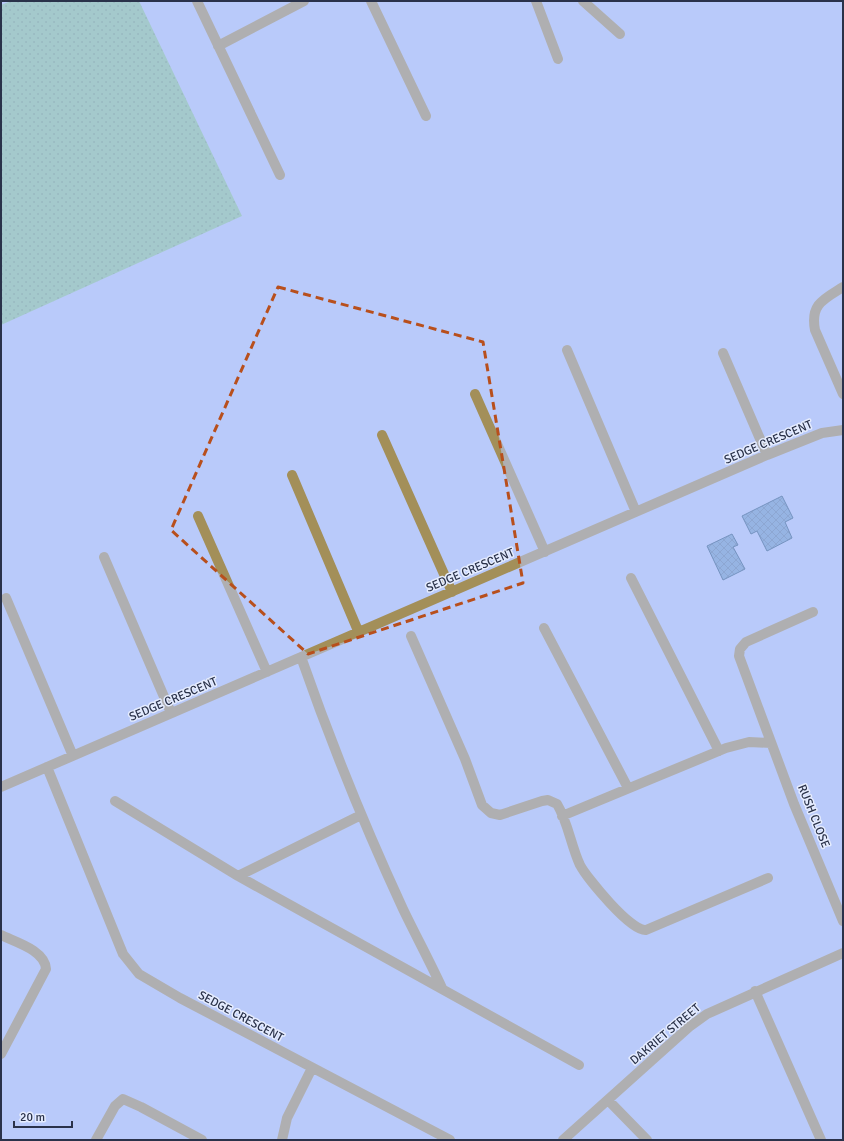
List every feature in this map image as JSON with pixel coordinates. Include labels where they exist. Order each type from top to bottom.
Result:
[{"type":"street","points":[[197,1],[280,175]]},
{"type":"street","points":[[218,46],[304,1]]},
{"type":"street","points":[[371,1],[426,116]]},
{"type":"street","points":[[536,1],[558,59]]},
{"type":"street","points":[[583,1],[620,34]]},
{"type":"street","points":[[843,287],[821,300],[815,310],[813,319],[815,330],[843,394]]},
{"type":"street","points":[[567,350],[636,512]]},
{"type":"street","points":[[723,353],[767,455]]},
{"type":"street","points":[[475,394],[545,552]]},
{"type":"street","name":"SEDGE CRESCENT","points":[[450,1140],[154,984],[132,967],[114,933],[47,767],[767,455],[822,433],[843,430]]},
{"type":"street","points":[[382,435],[452,592]]},
{"type":"street","points":[[292,476],[358,632]]},
{"type":"street","points":[[198,516],[267,672]]},
{"type":"street","points":[[104,557],[171,714]]},
{"type":"street","points":[[630,578],[719,751]]},
{"type":"street","points":[[6,598],[73,756]]},
{"type":"street","name":"RUSH CLOSE","points":[[813,612],[746,642],[740,649],[739,656],[771,743],[843,921]]},
{"type":"street","points":[[544,628],[628,788]]},
{"type":"street","points":[[411,636],[464,759],[480,802],[486,810],[500,816],[537,802],[548,800],[557,804],[581,867],[625,919],[640,931],[646,930],[768,878]]},
{"type":"street","points":[[301,657],[323,720],[361,815],[404,910],[442,988]]},
{"type":"street","points":[[562,816],[719,751],[743,743],[771,743]]},
{"type":"street","points":[[1,787],[47,767]]},
{"type":"street","points":[[115,801],[238,876],[579,1064]]},
{"type":"street","points":[[238,876],[361,815]]},
{"type":"street","points":[[1,935],[39,955],[46,964],[46,969],[1,1054]]},
{"type":"street","name":"DAKRIET STREET","points":[[563,1140],[697,1020],[718,1008],[755,991],[843,953]]},
{"type":"street","points":[[755,991],[821,1140]]},
{"type":"street","points":[[282,1140],[287,1118],[312,1068]]},
{"type":"street","points":[[96,1140],[114,1106],[123,1099],[202,1140]]},
{"type":"street","points":[[608,1100],[647,1140]]},
{"type":"highlighted area","points":[[278,287],[483,342],[523,583],[308,654],[171,530]]},
{"type":"green space","points":[[11,1],[139,1],[242,216],[1,325],[1,5]]},
{"type":"building","points":[[782,496],[793,518],[785,522],[792,538],[767,551],[757,531],[751,534],[742,516]]},
{"type":"building","points":[[732,534],[738,545],[733,547],[745,569],[723,580],[707,546]]}]
